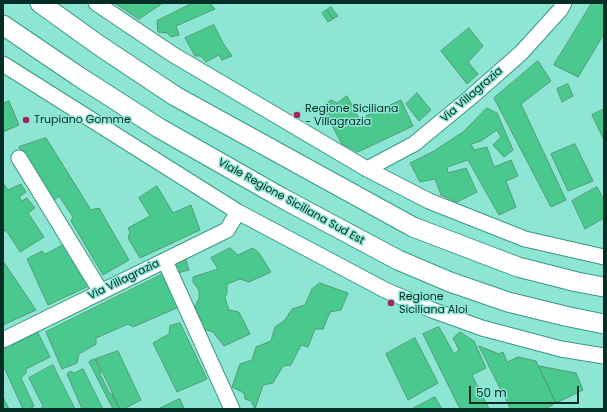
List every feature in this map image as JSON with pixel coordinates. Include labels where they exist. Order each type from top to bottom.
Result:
[{"type":"main road","points":[[40,3],[97,44],[175,96],[413,227],[518,268],[604,287]]},
{"type":"main road","name":"Viale Regione Siciliana Sud Est","points":[[3,25],[78,76],[159,128],[282,198],[398,260],[450,282],[508,302],[604,324]]},
{"type":"street","points":[[96,3],[172,54],[367,169],[429,201],[525,239],[604,257]]},
{"type":"street","name":"Via Villagrazia","points":[[367,169],[414,144],[471,97],[521,53],[560,10],[564,3]]},
{"type":"street","points":[[3,64],[238,212],[385,290],[432,310],[482,328],[561,349],[604,356]]},
{"type":"street","points":[[19,158],[101,292]]},
{"type":"street","name":"Via Villagrazia","points":[[3,340],[227,230],[238,212]]},
{"type":"street","points":[[165,261],[232,409]]},
{"type":"building","points":[[115,3],[163,3],[139,19]]},
{"type":"building","points":[[193,3],[210,3],[215,9],[176,26],[179,35],[171,37],[167,33],[158,32],[157,21]]},
{"type":"building","points":[[592,3],[604,3],[604,34],[578,77],[554,65]]},
{"type":"building","points":[[331,7],[338,16],[333,19],[327,10]]},
{"type":"building","points":[[327,10],[333,19],[328,22],[322,13]]},
{"type":"building","points":[[214,25],[223,43],[232,56],[222,60],[219,55],[206,62],[201,56],[195,56],[185,38]]},
{"type":"building","points":[[469,28],[483,46],[468,62],[478,74],[467,84],[441,51]]},
{"type":"building","points":[[538,61],[551,81],[521,104],[566,200],[551,207],[494,98]]},
{"type":"building","points":[[568,84],[573,96],[562,102],[557,89]]},
{"type":"building","points":[[417,93],[431,110],[419,121],[406,104]]},
{"type":"building","points":[[347,96],[362,124],[369,123],[366,116],[401,100],[413,126],[358,152],[342,144],[322,107],[331,100],[337,103]]},
{"type":"building","points":[[9,101],[19,125],[3,132],[3,104]]},
{"type":"building","points":[[487,108],[497,113],[513,150],[504,157],[493,145],[501,137],[497,130],[481,141],[471,144],[474,150],[487,147],[494,167],[511,160],[518,176],[506,181],[516,207],[499,215],[468,160],[447,167],[448,173],[466,168],[477,192],[457,202],[441,195],[435,179],[420,182],[410,163],[434,151],[463,132]]},
{"type":"building","points":[[604,109],[604,140],[592,115]]},
{"type":"building","points":[[46,138],[91,210],[99,208],[129,260],[103,275],[71,221],[73,217],[59,196],[53,201],[19,147]]},
{"type":"building","points":[[575,144],[593,181],[568,191],[551,154]]},
{"type":"building","points":[[3,183],[8,190],[21,184],[26,192],[19,197],[22,201],[27,198],[35,208],[28,213],[44,237],[20,252],[6,230],[3,232]]},
{"type":"building","points":[[157,186],[173,213],[191,205],[200,230],[140,258],[128,238],[130,232],[128,228],[150,216],[139,198]]},
{"type":"building","points":[[597,187],[604,200],[604,218],[585,229],[572,201]]},
{"type":"building","points":[[69,242],[89,286],[48,305],[27,259],[42,251],[45,254]]},
{"type":"building","points":[[230,248],[238,255],[253,248],[259,253],[271,272],[249,282],[240,279],[227,284],[225,298],[229,310],[239,312],[250,334],[224,346],[213,332],[204,329],[195,307],[199,298],[199,290],[193,282],[193,277],[218,269],[211,258]]},
{"type":"building","points":[[186,260],[189,270],[174,274],[172,266]]},
{"type":"building","points":[[3,261],[36,310],[3,325]]},
{"type":"building","points":[[163,274],[179,307],[133,327],[128,324],[96,338],[96,344],[79,354],[77,363],[62,369],[46,332]]},
{"type":"building","points":[[320,283],[348,293],[341,310],[330,312],[323,329],[315,329],[308,347],[301,345],[291,365],[283,366],[273,383],[263,385],[255,409],[251,401],[245,399],[244,393],[232,387],[240,364],[252,360],[256,347],[271,341],[275,327],[285,320],[292,309],[305,305],[312,289]]},
{"type":"building","points":[[180,323],[207,379],[177,392],[153,343],[169,334],[170,326]]},
{"type":"building","points":[[439,327],[454,354],[459,350],[453,338],[460,332],[474,341],[486,368],[472,375],[489,409],[460,409],[423,334]]},
{"type":"building","points":[[37,331],[50,357],[26,369],[26,373],[21,378],[34,406],[30,409],[23,409],[3,365],[3,347]]},
{"type":"building","points":[[415,338],[438,383],[408,400],[386,354]]},
{"type":"building","points":[[479,346],[499,354],[503,352],[507,362],[518,357],[536,361],[556,403],[545,409],[511,409]]},
{"type":"building","points":[[118,351],[141,400],[124,409],[120,409],[96,359]]},
{"type":"building","points":[[95,359],[101,373],[100,374],[119,409],[113,409],[89,362]]},
{"type":"building","points":[[53,365],[75,409],[40,409],[43,406],[29,378]]},
{"type":"building","points":[[539,366],[576,373],[583,390],[556,403]]},
{"type":"building","points":[[83,369],[103,409],[82,409],[67,374],[70,371],[74,373]]},
{"type":"building","points":[[3,397],[9,409],[3,409]]},
{"type":"building","points":[[435,397],[442,409],[414,408]]},
{"type":"building","points":[[180,399],[184,409],[158,409]]},
{"type":"place","name":"Regione Siciliana - Villagrazia","points":[[297,115]]},
{"type":"place","name":"Trupiano Gomme","points":[[26,120]]},
{"type":"place","name":"Regione Siciliana Aloi","points":[[391,303]]}]
